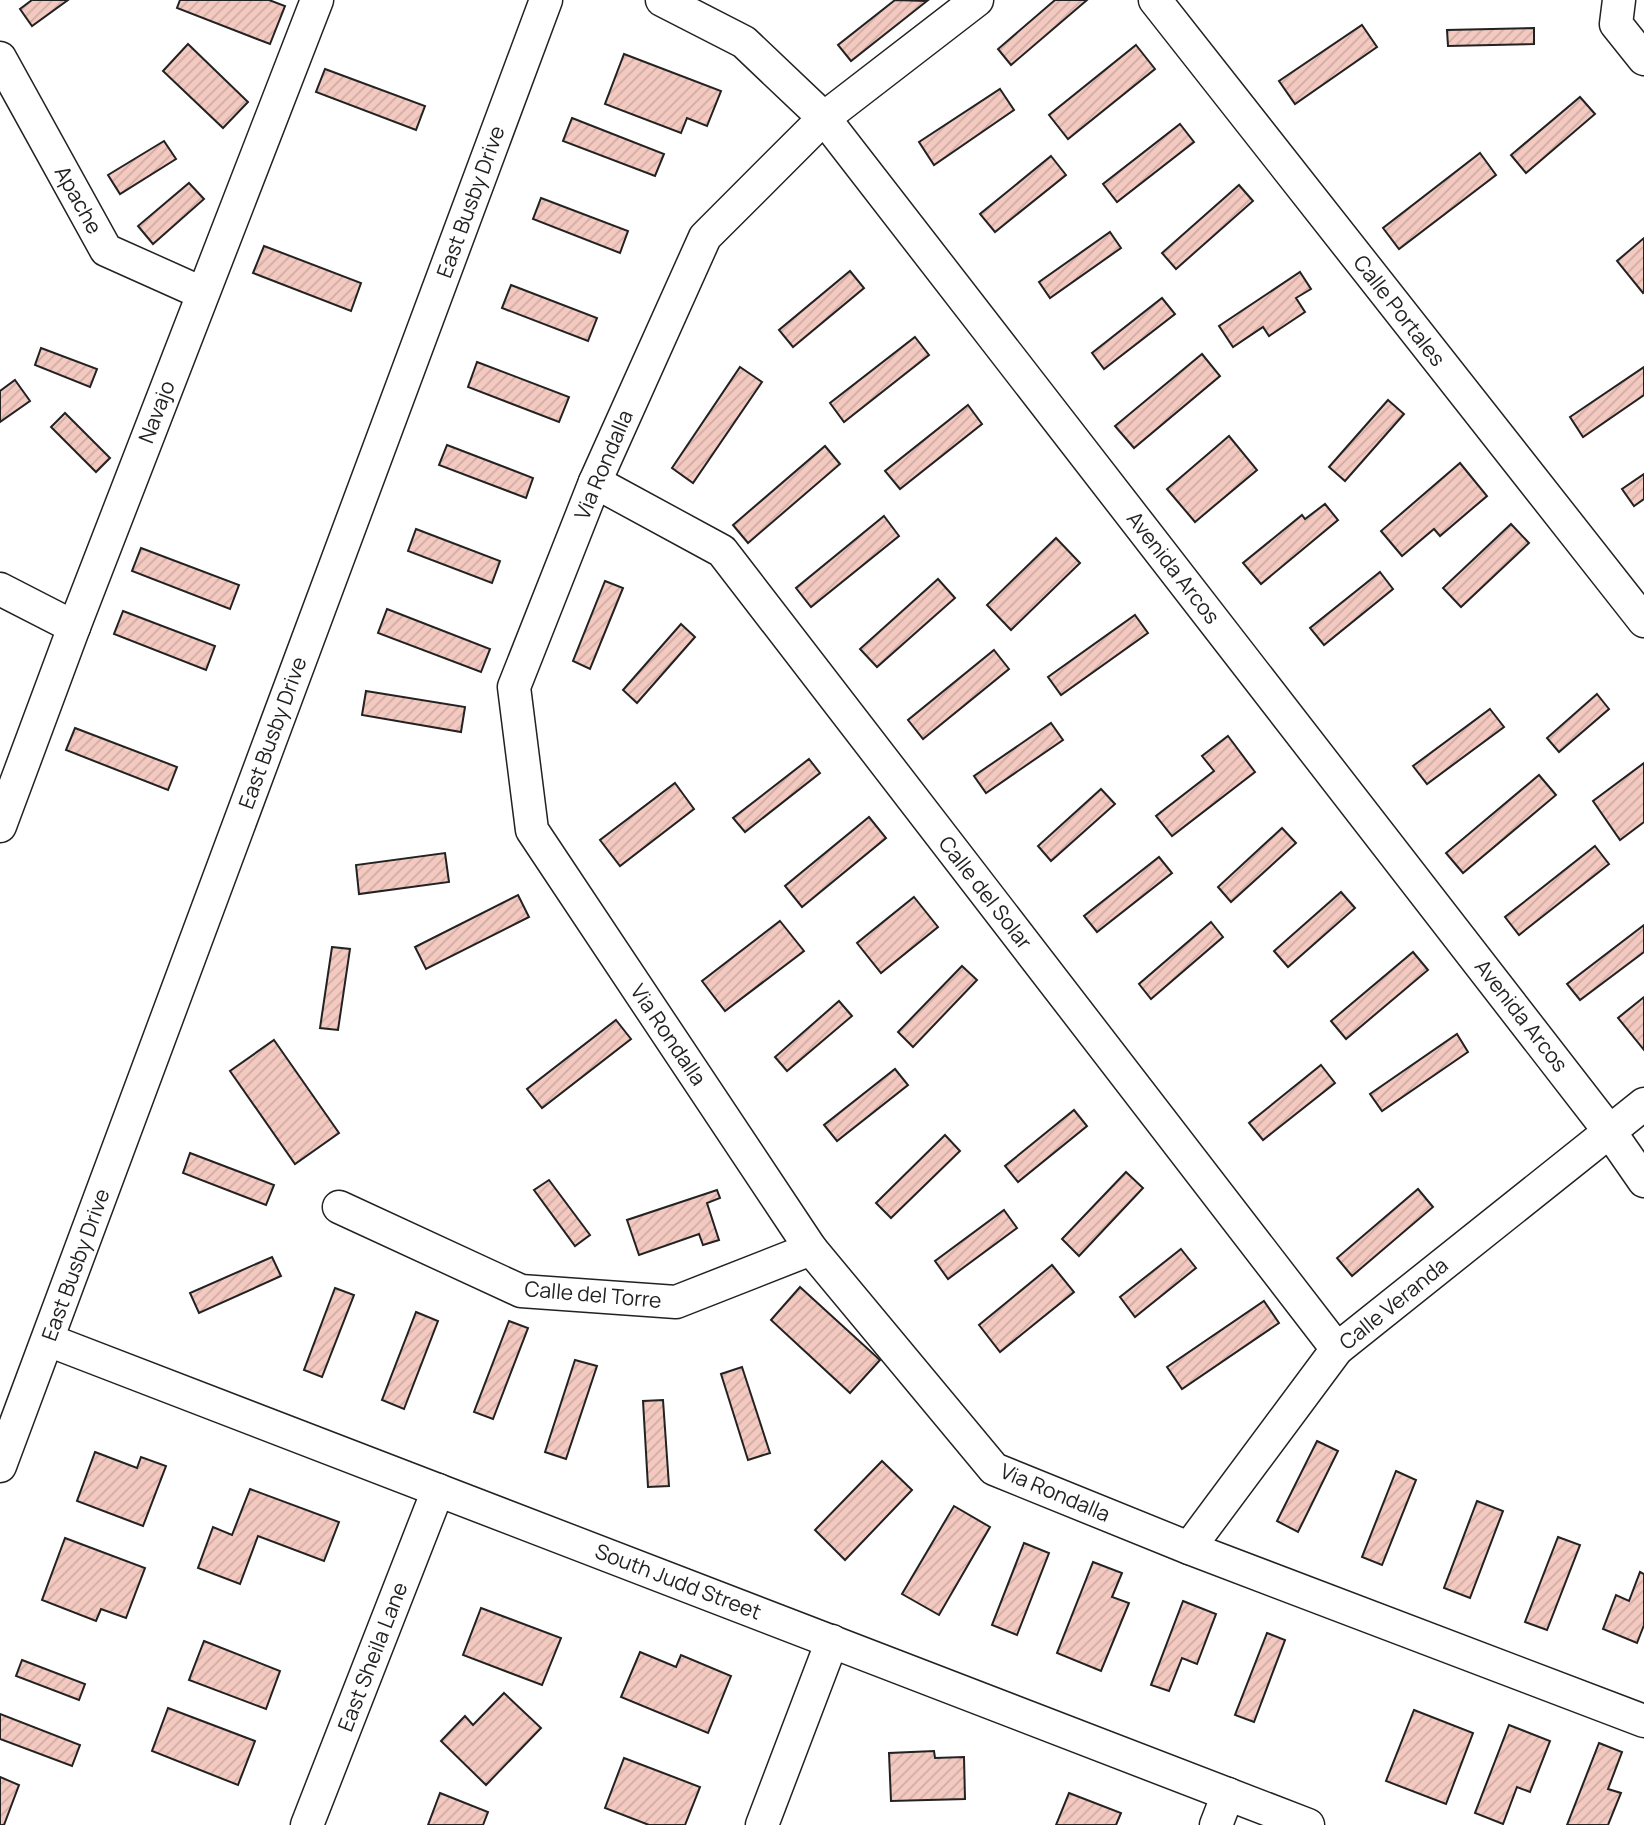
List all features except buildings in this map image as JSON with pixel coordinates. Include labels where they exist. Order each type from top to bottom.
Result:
[{"type":"street","name":"Navajo","points":[[0,826],[202,293],[317,0]]},
{"type":"street","name":"East Busby Drive","points":[[0,1466],[546,0]]},
{"type":"street","name":"Avenida Arcos","points":[[662,0],[744,42],[824,118],[1610,1132],[1644,1181]]},
{"type":"street","name":"Via Rondalla","points":[[977,0],[824,118],[705,236],[595,482],[514,687],[532,830],[811,1249],[994,1469],[1189,1548],[1644,1721]]},
{"type":"street","name":"Calle Portales","points":[[1155,0],[1644,621]]},
{"type":"street","points":[[1619,0],[1616,24],[1644,59]]},
{"type":"street","name":"Apache","points":[[0,58],[106,250],[202,293]]},
{"type":"street","name":"Calle del Solar","points":[[595,482],[722,551],[1337,1349]]},
{"type":"street","points":[[0,589],[74,627]]},
{"type":"street","name":"Calle Veranda","points":[[1189,1548],[1337,1349],[1644,1104]]},
{"type":"street","name":"Calle del Torre","points":[[339,1207],[521,1291],[677,1302],[811,1249]]},
{"type":"street","name":"South Judd Street","points":[[48,1340],[1308,1825]]},
{"type":"street","name":"East Sheila Lane","points":[[307,1825],[438,1490]]},
{"type":"street","points":[[762,1825],[832,1641]]},
{"type":"street","points":[[1216,1825],[1228,1794]]}]
